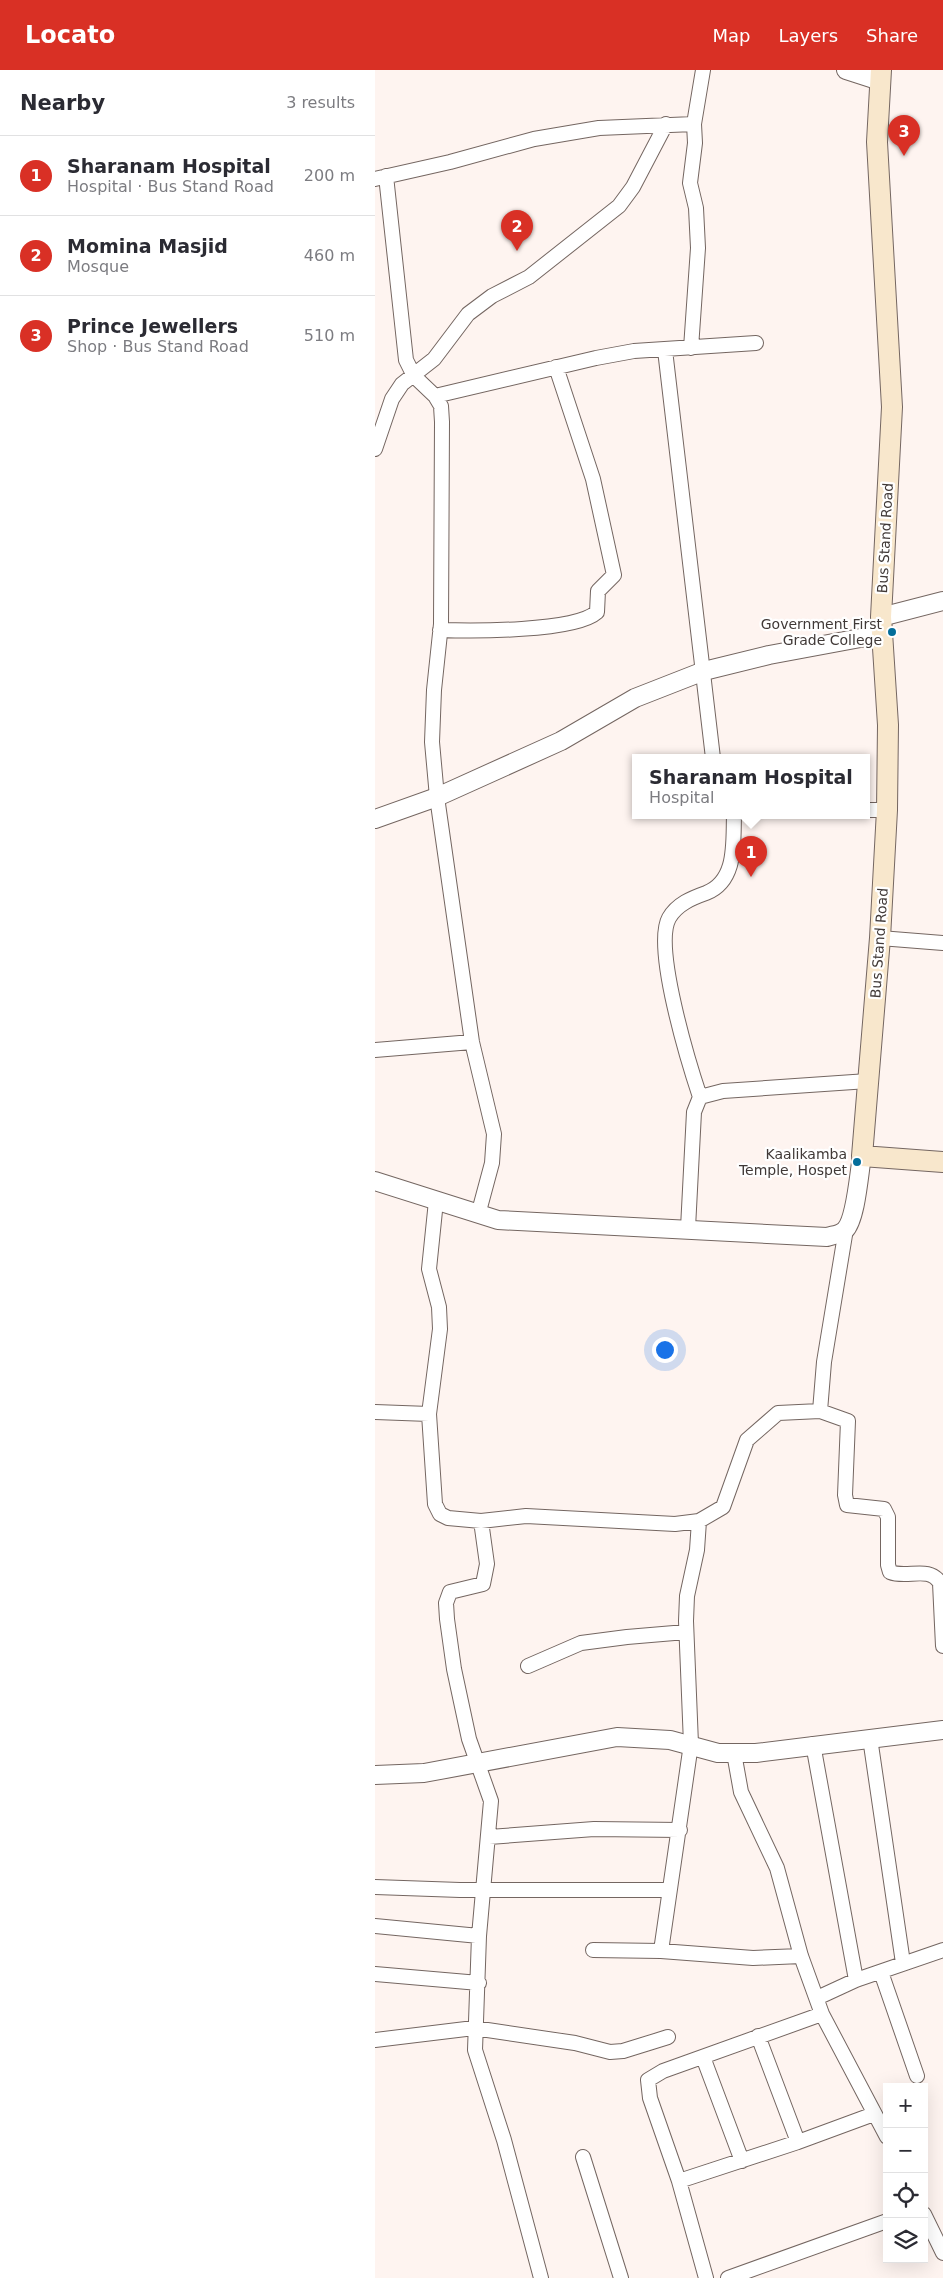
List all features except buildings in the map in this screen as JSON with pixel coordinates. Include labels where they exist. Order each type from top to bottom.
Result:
[{"type":"main road","name":"Bus Stand Road","points":[[862,1156],[880,938],[887,810],[888,725],[881,626],[891,406],[877,142],[880,76]]},
{"type":"main road","points":[[862,1156],[943,1162]]},
{"type":"street","points":[[691,348],[698,248],[696,208],[690,183],[695,143],[694,124],[703,70]]},
{"type":"street","points":[[845,70],[880,76]]},
{"type":"street","points":[[375,449],[392,399],[402,384],[434,359],[468,314],[492,296],[529,277],[619,206],[633,187],[667,124]]},
{"type":"street","points":[[478,1214],[492,1163],[494,1134],[472,1042],[437,797],[432,742],[443,564],[441,406],[435,396],[414,376],[406,360],[380,177],[450,162],[534,139],[599,128],[694,124]]},
{"type":"street","points":[[435,396],[556,367],[634,351],[756,343]]},
{"type":"street","points":[[665,350],[713,754]]},
{"type":"street","points":[[440,630],[507,632],[585,618],[597,612],[598,591],[615,576],[588,461],[556,367]]},
{"type":"street","points":[[375,819],[437,797],[561,741],[635,698],[704,671],[881,626],[943,601]]},
{"type":"street","points":[[870,810],[887,810]]},
{"type":"street","points":[[688,1228],[694,1112],[699,1097],[680,1035],[665,944],[666,926],[669,918],[681,904],[717,888],[723,880],[733,855],[734,819]]},
{"type":"street","points":[[880,938],[943,943]]},
{"type":"street","points":[[375,1050],[472,1042]]},
{"type":"street","points":[[699,1097],[723,1091],[868,1081]]},
{"type":"street","points":[[820,1411],[825,1362],[846,1229],[851,1218],[862,1156]]},
{"type":"street","points":[[375,1181],[498,1220],[827,1236],[838,1234],[846,1229]]},
{"type":"street","points":[[436,1201],[429,1269],[439,1307],[440,1329],[429,1414],[435,1504],[440,1514],[448,1518],[481,1521],[526,1516],[580,1518],[642,1524],[699,1521],[723,1507],[749,1437],[778,1413],[820,1411],[848,1421],[845,1494],[847,1505],[884,1509],[888,1517],[888,1565],[890,1572],[897,1575],[929,1574],[935,1576],[940,1583],[943,1646]]},
{"type":"street","points":[[375,1412],[429,1414]]},
{"type":"street","points":[[481,1521],[487,1564],[483,1584],[450,1592],[446,1603],[448,1638],[454,1669],[476,1762],[491,1801],[479,1936],[479,1983],[474,2028],[477,2057],[504,2140],[541,2278]]},
{"type":"street","points":[[661,1951],[691,1744],[686,1632],[687,1596],[697,1550],[699,1521]]},
{"type":"street","points":[[528,1666],[581,1643],[686,1632]]},
{"type":"street","points":[[375,1776],[424,1773],[617,1737],[670,1740],[691,1744],[718,1753],[756,1753],[813,1744],[943,1730]]},
{"type":"street","points":[[870,1738],[903,1963]]},
{"type":"street","points":[[813,1744],[856,1980]]},
{"type":"street","points":[[734,1753],[741,1792],[777,1868],[801,1956],[823,2014],[883,2130]]},
{"type":"street","points":[[489,1837],[594,1830],[680,1830]]},
{"type":"street","points":[[375,1887],[483,1890],[669,1890]]},
{"type":"street","points":[[375,1926],[479,1936]]},
{"type":"street","points":[[593,1950],[661,1951],[753,1958],[801,1956]]},
{"type":"street","points":[[817,1998],[856,1980],[943,1950]]},
{"type":"street","points":[[881,1972],[917,2076]]},
{"type":"street","points":[[375,1974],[479,1983]]},
{"type":"street","points":[[706,2278],[679,2181],[650,2098],[648,2080],[663,2071],[823,2014]]},
{"type":"street","points":[[375,2040],[474,2028],[575,2043],[610,2052],[623,2051],[667,2037]]},
{"type":"street","points":[[758,2036],[798,2142]]},
{"type":"street","points":[[703,2056],[742,2161]]},
{"type":"street","points":[[679,2181],[798,2142],[873,2114]]},
{"type":"street","points":[[583,2157],[621,2278]]},
{"type":"street","points":[[926,2218],[943,2253]]},
{"type":"street","points":[[728,2278],[883,2222]]},
{"type":"place","name":"Prince Jewellers","points":[[904,156]]},
{"type":"place","name":"Momina Masjid","points":[[517,251]]},
{"type":"place","name":"Government First Grade College","points":[[892,632]]},
{"type":"place","name":"Sharanam Hospital","points":[[751,877]]},
{"type":"place","name":"Kaalikamba Temple, Hospet","points":[[857,1162]]}]
